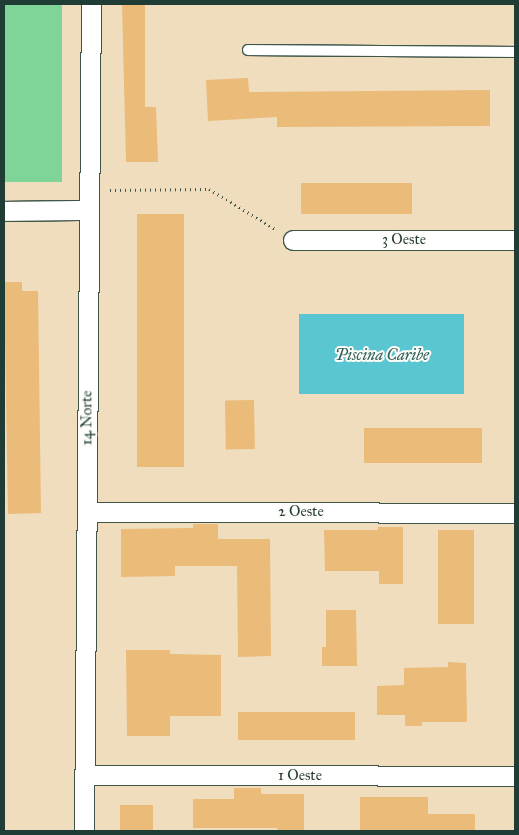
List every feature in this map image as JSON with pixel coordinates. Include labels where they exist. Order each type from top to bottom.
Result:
[{"type":"street","name":"14 Norte","points":[[84,831],[91,4]]},
{"type":"street","points":[[4,210],[89,210]]},
{"type":"street","name":"3 Oeste","points":[[293,240],[515,240]]},
{"type":"street","name":"2 Oeste","points":[[86,512],[515,513]]},
{"type":"street","name":"1 Oeste","points":[[84,775],[515,776]]},
{"type":"lane","points":[[248,50],[515,52]]},
{"type":"path","points":[[89,191],[209,189],[293,240]]},
{"type":"green space","points":[[4,4],[62,4],[62,182],[4,182]]},
{"type":"water","name":"Piscina Caribe","points":[[299,314],[464,314],[464,394],[299,394]]},
{"type":"building","points":[[122,4],[145,4],[145,107],[156,107],[158,162],[126,162]]},
{"type":"building","points":[[248,78],[249,92],[490,90],[490,126],[277,127],[277,117],[208,121],[206,80]]},
{"type":"building","points":[[301,183],[412,183],[412,214],[301,214]]},
{"type":"building","points":[[137,214],[184,214],[184,467],[137,467]]},
{"type":"building","points":[[4,282],[22,282],[22,291],[38,291],[41,513],[8,514]]},
{"type":"building","points":[[254,400],[255,449],[226,449],[225,401]]},
{"type":"building","points":[[364,428],[482,428],[482,463],[364,463]]},
{"type":"building","points":[[193,524],[218,524],[218,539],[270,539],[271,656],[238,657],[237,566],[175,566],[175,576],[121,577],[121,529],[193,528]]},
{"type":"building","points":[[378,527],[403,527],[403,584],[379,584],[379,571],[325,571],[324,530],[378,530]]},
{"type":"building","points":[[438,530],[474,530],[474,624],[438,624]]},
{"type":"building","points":[[326,610],[356,610],[357,666],[322,666],[322,647],[326,647]]},
{"type":"building","points":[[126,650],[170,650],[170,654],[221,655],[221,716],[170,716],[170,736],[127,736]]},
{"type":"building","points":[[448,662],[466,663],[467,722],[422,722],[422,726],[405,726],[405,715],[377,715],[377,686],[404,685],[404,668],[448,667]]},
{"type":"building","points":[[238,712],[355,712],[355,740],[238,740]]},
{"type":"building","points":[[234,788],[261,788],[261,794],[304,794],[304,831],[277,831],[277,828],[193,828],[193,799],[234,799]]},
{"type":"building","points":[[360,797],[428,797],[428,814],[475,814],[475,831],[360,831]]},
{"type":"building","points":[[120,805],[153,805],[153,831],[120,831]]}]
